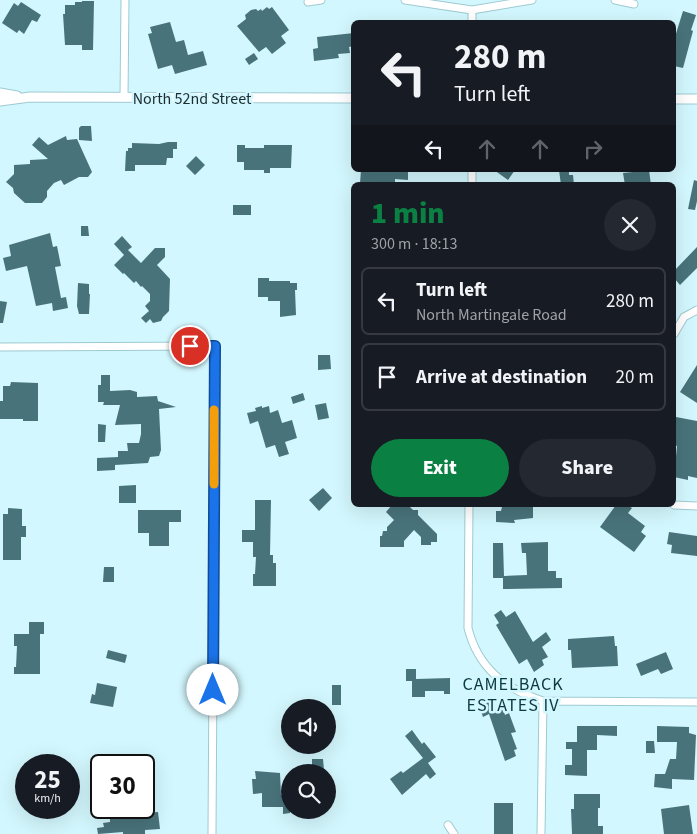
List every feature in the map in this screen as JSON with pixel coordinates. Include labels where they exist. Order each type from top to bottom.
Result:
[{"type":"street","points":[[124,97],[125,0]]},
{"type":"street","points":[[308,2],[321,0]]},
{"type":"street","points":[[405,0],[472,10],[532,0]]},
{"type":"street","points":[[615,0],[634,4]]},
{"type":"street","points":[[472,10],[472,20]]},
{"type":"street","name":"North 52nd Street","points":[[0,93],[30,98]]},
{"type":"street","name":"North 52nd Street","points":[[0,101],[30,98],[124,97],[351,98]]},
{"type":"street","points":[[676,99],[697,99]]},
{"type":"street","points":[[676,331],[684,317],[697,310]]},
{"type":"street","points":[[0,347],[215,346],[212,834]]},
{"type":"street","points":[[676,505],[697,506]]},
{"type":"street","points":[[469,507],[468,618],[471,638],[491,672],[505,684],[523,694],[543,701],[697,702]]},
{"type":"street","points":[[541,834],[543,701]]},
{"type":"street","points":[[448,825],[454,834]]},
{"type":"building","points":[[94,1],[93,50],[82,50],[82,45],[65,45],[63,14],[65,14],[65,5],[75,5],[75,2]]},
{"type":"building","points":[[21,2],[41,15],[37,22],[32,20],[24,34],[19,30],[17,33],[2,23],[14,3],[18,6]]},
{"type":"building","points":[[267,7],[269,9],[272,7],[289,30],[281,36],[286,43],[272,54],[266,47],[259,52],[237,26],[246,19],[245,15],[251,10],[256,9],[258,11],[261,9],[262,11]]},
{"type":"building","points":[[683,11],[696,15],[683,68],[676,66],[676,34]]},
{"type":"building","points":[[170,22],[176,42],[184,40],[188,55],[203,51],[207,65],[175,74],[172,65],[158,69],[148,34],[152,33],[150,27]]},
{"type":"building","points":[[351,33],[350,53],[338,54],[339,58],[314,61],[313,49],[318,48],[317,37]]},
{"type":"building","points":[[254,53],[258,59],[249,65],[245,59]]},
{"type":"building","points":[[81,126],[91,126],[92,141],[79,140],[79,128]]},
{"type":"building","points":[[66,136],[67,140],[77,139],[92,172],[88,177],[79,177],[64,185],[61,180],[54,183],[47,191],[47,197],[42,203],[25,203],[6,182],[14,174],[14,165],[30,164],[30,160],[48,159],[32,145],[39,137],[48,145]]},
{"type":"building","points":[[177,142],[177,149],[173,149],[173,158],[167,158],[166,165],[135,165],[135,171],[125,171],[126,151],[128,151],[128,148],[132,148],[132,143],[159,144]]},
{"type":"building","points":[[237,145],[245,145],[245,148],[264,148],[264,145],[292,145],[291,168],[270,168],[270,173],[264,173],[264,170],[244,170],[244,162],[237,162]]},
{"type":"building","points":[[196,156],[205,165],[195,175],[186,166]]},
{"type":"building","points":[[361,172],[408,172],[408,180],[395,179],[395,182],[360,182]]},
{"type":"building","points":[[497,172],[514,172],[508,180]]},
{"type":"building","points":[[559,172],[569,172],[569,175],[573,175],[574,182],[561,182]]},
{"type":"building","points":[[649,172],[651,182],[624,182],[623,173]]},
{"type":"building","points":[[694,180],[697,181],[695,210],[688,209]]},
{"type":"building","points":[[233,205],[251,205],[251,215],[233,215]]},
{"type":"building","points":[[81,226],[88,226],[89,236],[81,236]]},
{"type":"building","points":[[50,233],[53,247],[57,246],[61,266],[55,267],[61,298],[66,297],[68,308],[53,311],[52,303],[36,306],[27,266],[6,271],[3,258],[11,256],[9,245]]},
{"type":"building","points":[[122,236],[132,247],[128,250],[141,263],[155,248],[165,248],[165,257],[157,265],[170,279],[169,311],[161,321],[153,323],[150,319],[146,323],[141,318],[149,311],[145,306],[150,301],[150,294],[114,265],[124,255],[114,244]]},
{"type":"building","points":[[697,247],[697,268],[680,285],[676,280],[676,269]]},
{"type":"building","points":[[258,278],[269,278],[269,281],[297,283],[297,290],[295,290],[296,315],[280,317],[280,301],[268,301],[268,297],[258,297]]},
{"type":"building","points":[[78,283],[89,284],[89,314],[79,314],[77,306]]},
{"type":"building","points":[[0,301],[7,302],[3,323],[0,323]]},
{"type":"building","points":[[318,355],[330,355],[331,369],[318,370]]},
{"type":"building","points":[[697,365],[697,403],[680,392]]},
{"type":"building","points":[[101,375],[110,375],[110,391],[130,390],[137,392],[137,397],[157,396],[158,401],[176,407],[159,409],[161,450],[159,456],[150,457],[148,463],[115,465],[115,470],[97,471],[97,458],[118,457],[118,451],[128,451],[127,443],[139,443],[141,434],[141,424],[115,425],[120,405],[103,405],[104,402],[98,402],[98,385],[101,385]]},
{"type":"building","points":[[11,382],[38,383],[38,421],[0,419],[0,401],[3,401],[3,386],[10,386]]},
{"type":"building","points":[[303,393],[305,400],[293,404],[291,397]]},
{"type":"building","points":[[326,403],[329,418],[318,420],[315,405]]},
{"type":"building","points":[[262,406],[262,408],[269,406],[270,413],[278,410],[282,423],[292,420],[297,438],[285,442],[289,454],[279,457],[275,445],[266,448],[258,421],[250,424],[247,413],[256,411],[255,408]]},
{"type":"building","points":[[676,417],[697,421],[697,478],[688,476],[688,480],[676,477]]},
{"type":"building","points":[[98,424],[106,425],[105,442],[98,442]]},
{"type":"building","points":[[136,485],[136,503],[119,503],[119,486]]},
{"type":"building","points":[[323,488],[332,498],[319,511],[309,500]]},
{"type":"building","points":[[255,500],[271,500],[270,555],[273,555],[273,563],[276,563],[276,586],[253,586],[256,557],[253,557],[253,542],[242,542],[242,530],[255,530]]},
{"type":"building","points":[[390,507],[410,507],[413,510],[418,510],[418,515],[437,534],[437,542],[431,542],[431,545],[421,545],[421,537],[414,530],[404,541],[404,547],[380,547],[380,536],[382,536],[383,531],[387,531],[387,527],[394,520],[386,512]]},
{"type":"building","points":[[502,507],[533,507],[533,518],[514,520],[515,523],[496,522],[496,511],[501,511]]},
{"type":"building","points":[[615,507],[630,507],[632,508],[628,513],[645,526],[641,532],[646,536],[634,552],[600,527]]},
{"type":"building","points":[[8,508],[22,509],[22,526],[26,526],[26,537],[21,537],[21,560],[3,560],[3,514],[8,514]]},
{"type":"building","points":[[138,510],[181,510],[181,522],[169,522],[169,546],[149,546],[149,533],[138,533]]},
{"type":"building","points":[[669,532],[697,536],[697,556],[671,553],[672,545],[667,544]]},
{"type":"building","points":[[548,542],[548,571],[556,571],[556,578],[562,578],[562,588],[503,589],[503,578],[493,578],[493,543],[503,543],[504,576],[527,575],[526,553],[522,553],[521,543]]},
{"type":"building","points":[[104,567],[114,567],[114,582],[103,582]]},
{"type":"building","points":[[501,610],[506,617],[515,611],[533,642],[546,632],[551,640],[542,647],[548,657],[542,660],[544,665],[534,672],[527,659],[519,664],[496,625],[499,623],[494,615]]},
{"type":"building","points":[[29,622],[44,622],[44,634],[40,634],[40,674],[14,674],[17,646],[14,646],[14,634],[29,634]]},
{"type":"building","points":[[614,636],[615,646],[617,646],[618,666],[572,668],[571,650],[568,650],[568,639]]},
{"type":"building","points":[[108,650],[127,655],[125,663],[106,658]]},
{"type":"building","points":[[666,652],[673,669],[661,674],[658,669],[641,676],[636,664]]},
{"type":"building","points":[[406,669],[416,669],[416,679],[450,678],[450,694],[444,694],[444,691],[425,691],[425,697],[412,697],[412,681],[406,681]]},
{"type":"building","points":[[97,683],[117,687],[113,707],[90,703],[92,694],[95,695]]},
{"type":"building","points":[[332,685],[341,685],[341,705],[336,705],[336,699],[332,699]]},
{"type":"building","points":[[490,699],[494,710],[503,707],[505,715],[509,713],[516,732],[511,733],[517,749],[514,750],[516,756],[505,761],[489,714],[483,717],[478,703]]},
{"type":"building","points":[[577,726],[617,726],[617,736],[597,735],[597,750],[587,750],[587,776],[565,775],[565,765],[572,765],[572,749],[566,749],[566,742],[577,742]]},
{"type":"building","points":[[657,726],[689,727],[689,733],[696,735],[694,780],[672,779],[672,789],[654,787],[655,774],[665,774],[670,759],[676,759],[677,742],[657,742]]},
{"type":"building","points":[[412,730],[422,744],[424,742],[436,757],[428,763],[436,774],[430,779],[426,774],[402,795],[390,779],[401,771],[403,773],[423,758],[405,736]]},
{"type":"building","points":[[646,741],[654,741],[655,753],[646,753]]},
{"type":"building","points":[[312,759],[323,759],[323,764],[312,764]]},
{"type":"building","points":[[255,771],[280,773],[281,807],[262,807],[262,793],[253,794],[252,779],[256,779]]},
{"type":"building","points":[[574,794],[600,794],[598,826],[603,826],[603,834],[572,834],[571,809],[574,809]]},
{"type":"building","points":[[494,803],[513,803],[513,834],[494,834]]},
{"type":"building","points":[[689,805],[693,834],[664,834],[661,809]]},
{"type":"building","points":[[155,812],[158,812],[160,829],[145,830],[145,834],[123,834],[123,832],[98,834],[97,828],[104,827],[103,823],[110,822],[110,819],[155,819]]},
{"type":"slow traffic","points":[[214,410],[214,484]]},
{"type":"district","name":"CAMELBACK ESTATES IV","points":[[513,694]]},
{"type":"route","points":[[190,346],[215,346],[213,690]]}]
